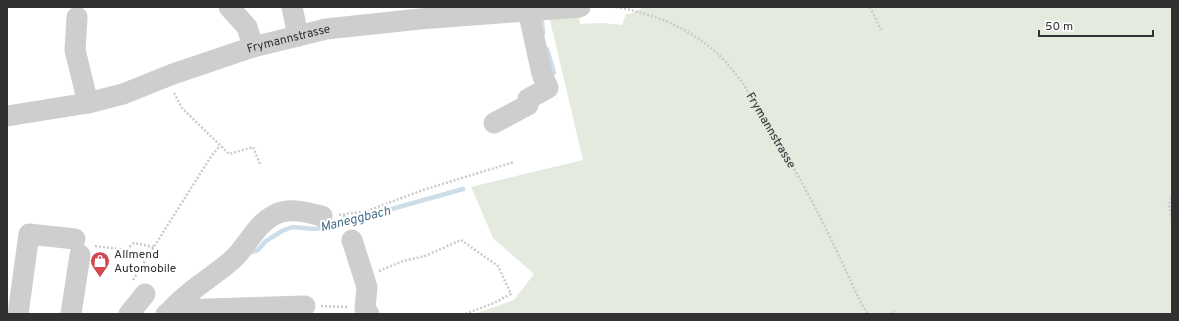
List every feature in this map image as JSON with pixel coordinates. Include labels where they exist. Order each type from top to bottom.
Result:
[{"type":"street","points":[[229,7],[247,27],[253,47]]},
{"type":"street","points":[[292,7],[298,36]]},
{"type":"street","name":"Frymannstrasse","points":[[7,116],[88,103],[123,94],[173,74],[253,47],[337,27],[528,10],[580,7]]},
{"type":"street","points":[[494,123],[528,105],[528,100],[548,88],[542,74],[528,10]]},
{"type":"street","points":[[77,17],[75,50],[88,103]]},
{"type":"street","points":[[168,313],[185,296],[232,260],[258,228],[274,215],[284,211],[295,210],[322,216]]},
{"type":"street","points":[[349,232],[367,287],[365,309],[369,314]]},
{"type":"street","points":[[18,314],[29,234],[77,247],[71,314]]},
{"type":"street","points":[[129,314],[139,288]]},
{"type":"street","points":[[168,313],[185,309],[305,306]]},
{"type":"street","points":[[28,314],[33,314]]},
{"type":"path","name":"Frymannstrasse","points":[[616,7],[660,18],[688,32],[708,45],[740,80],[755,102],[810,198],[868,314]]},
{"type":"path","points":[[870,7],[881,30]]},
{"type":"path","points":[[173,91],[182,108],[229,154],[253,147],[260,164]]},
{"type":"path","points":[[139,288],[154,247],[212,156],[220,146]]},
{"type":"path","points":[[322,216],[344,216],[367,211],[423,190],[514,162]]},
{"type":"path","points":[[1172,191],[1169,205],[1172,220]]},
{"type":"path","points":[[344,216],[349,232]]},
{"type":"path","points":[[359,263],[367,261],[380,271],[403,261],[425,256],[462,240],[498,266],[511,294],[494,303],[465,314]]},
{"type":"path","points":[[77,247],[88,256],[96,246],[126,250],[134,243],[154,247]]},
{"type":"path","points":[[305,306],[349,306]]},
{"type":"path","points":[[891,314],[895,311]]},
{"type":"shaded area","points":[[640,7],[1172,7],[1172,314],[474,314],[514,300],[534,274],[493,238],[471,187],[583,160],[549,16],[579,12],[580,24],[603,23],[622,25],[626,14],[630,14],[642,8]]},
{"type":"waterway","name":"Maneggbach","points":[[542,22],[543,34]]},
{"type":"waterway","name":"Maneggbach","points":[[547,49],[554,73]]},
{"type":"waterway","name":"Maneggbach","points":[[252,252],[258,250],[266,241],[282,231],[292,227],[315,229],[331,226],[463,189]]},
{"type":"place","name":"Allmend Automobile","points":[[100,278]]}]
